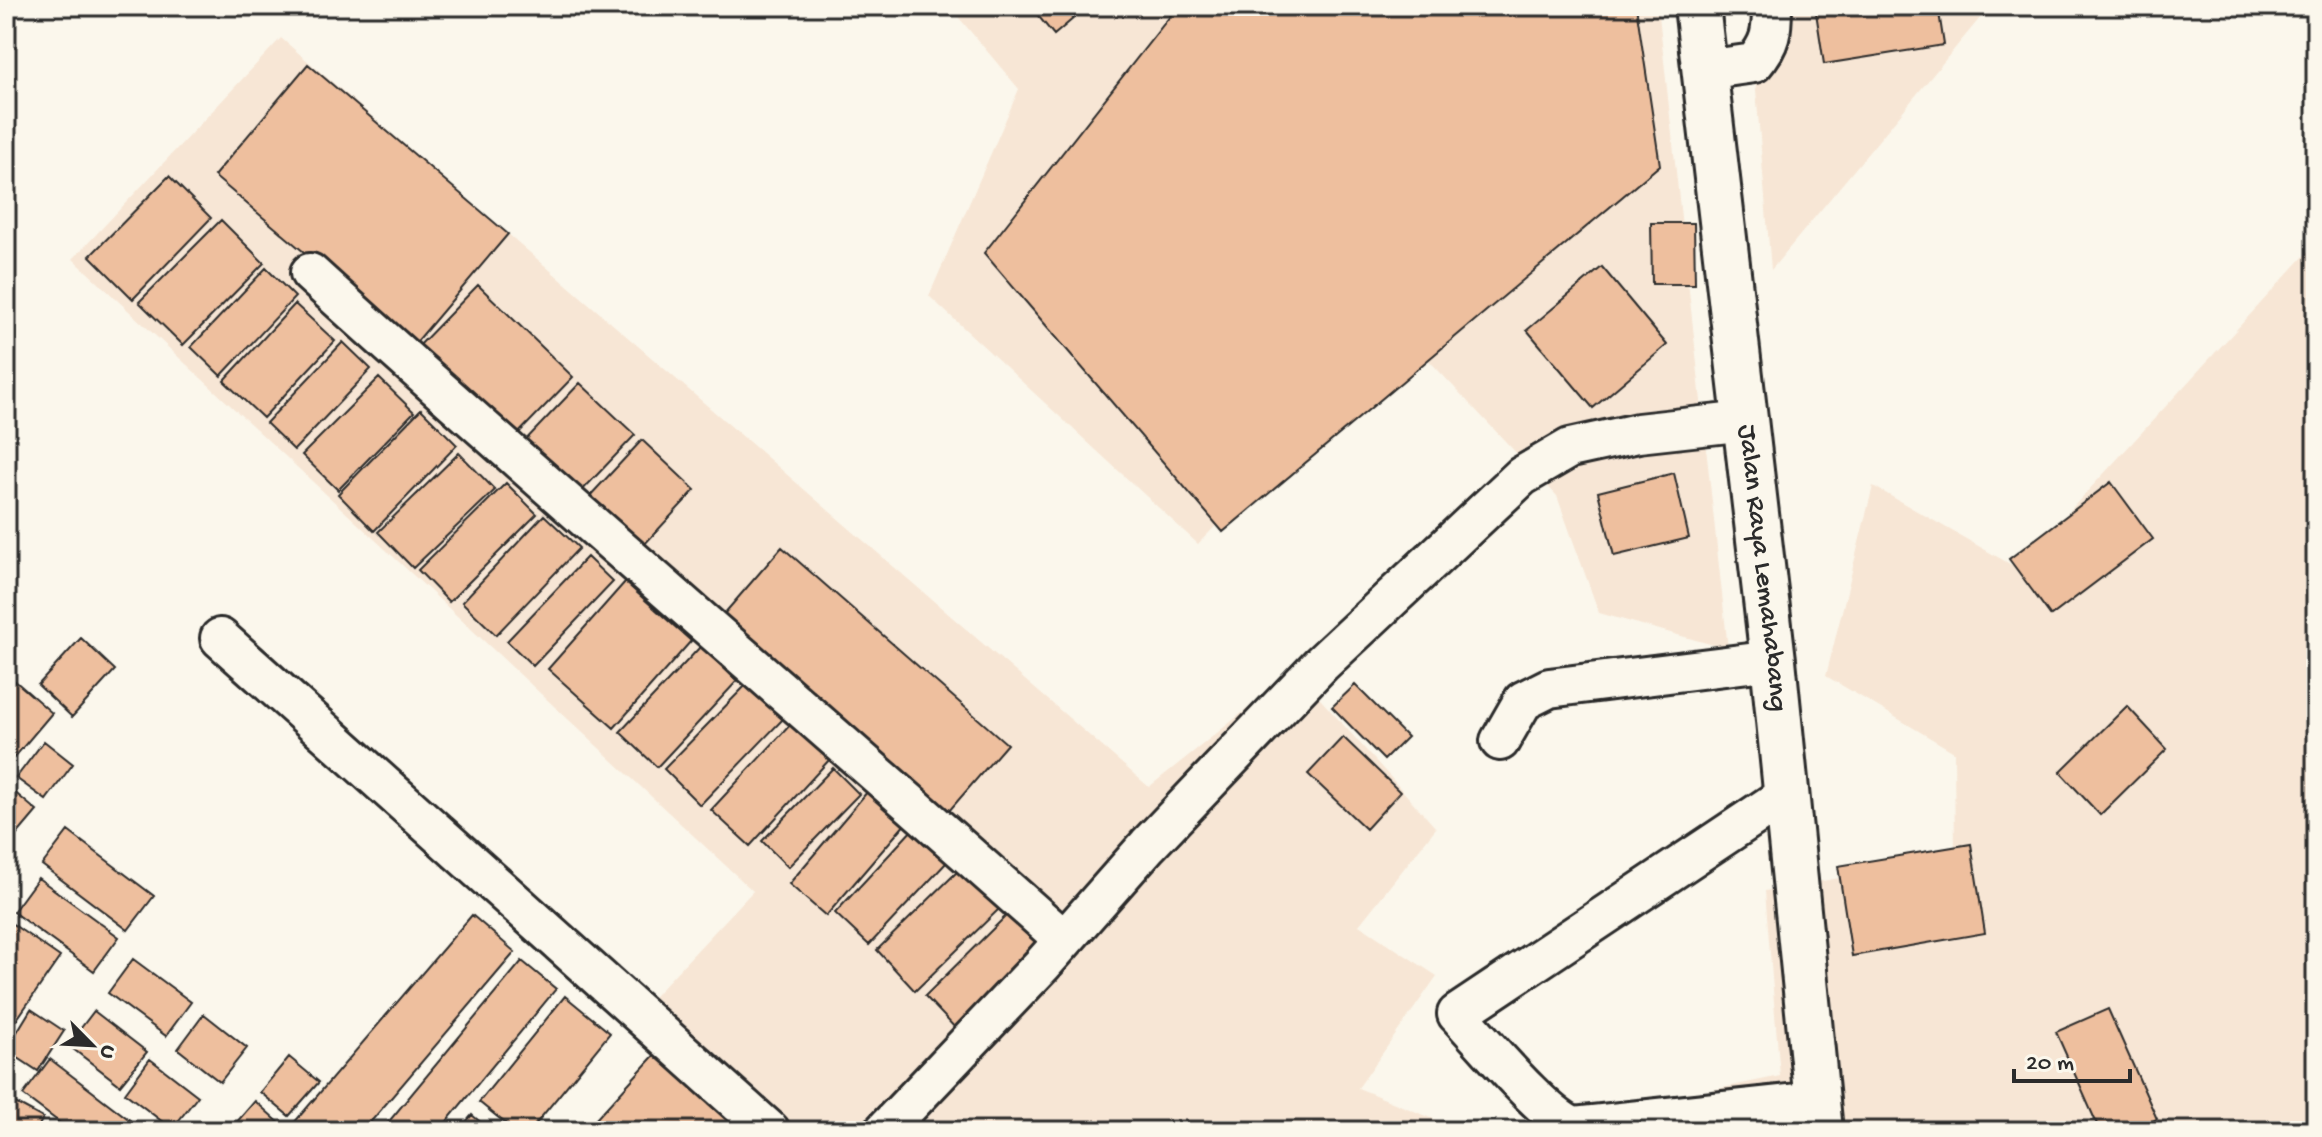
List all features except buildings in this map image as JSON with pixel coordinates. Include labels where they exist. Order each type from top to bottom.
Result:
[{"type":"main road","name":"Jalan Raya Lemahabang","points":[[1697,6],[1773,660],[1819,1116]]},
{"type":"street","points":[[1705,70],[1754,63],[1765,50],[1772,33],[1772,6]]},
{"type":"street","points":[[310,273],[490,437],[709,625],[1064,940]]},
{"type":"street","points":[[884,1131],[1064,940],[1148,845],[1321,664],[1522,476],[1570,448],[1638,433],[1746,421]]},
{"type":"street","points":[[220,638],[770,1131]]},
{"type":"street","points":[[1500,741],[1523,701],[1549,688],[1773,660]]},
{"type":"street","points":[[1787,794],[1457,1014],[1529,1091],[1564,1123],[1574,1127],[1819,1116]]},
{"type":"shaded area","points":[[949,6],[1658,6],[1728,649],[1599,613],[1557,496],[1404,334],[1198,544],[929,296],[1019,89]]},
{"type":"shaded area","points":[[1749,6],[1990,6],[1771,270]]},
{"type":"shaded area","points":[[281,38],[1149,787],[1295,671],[1436,828],[1359,925],[1437,976],[1358,1088],[1463,1131],[610,1131],[671,1059],[625,1027],[753,891],[73,259]]},
{"type":"shaded area","points":[[2316,243],[2316,1131],[1687,1131],[1693,1094],[1780,1076],[1765,891],[1955,858],[1954,752],[1826,676],[1873,486],[2017,568]]}]
